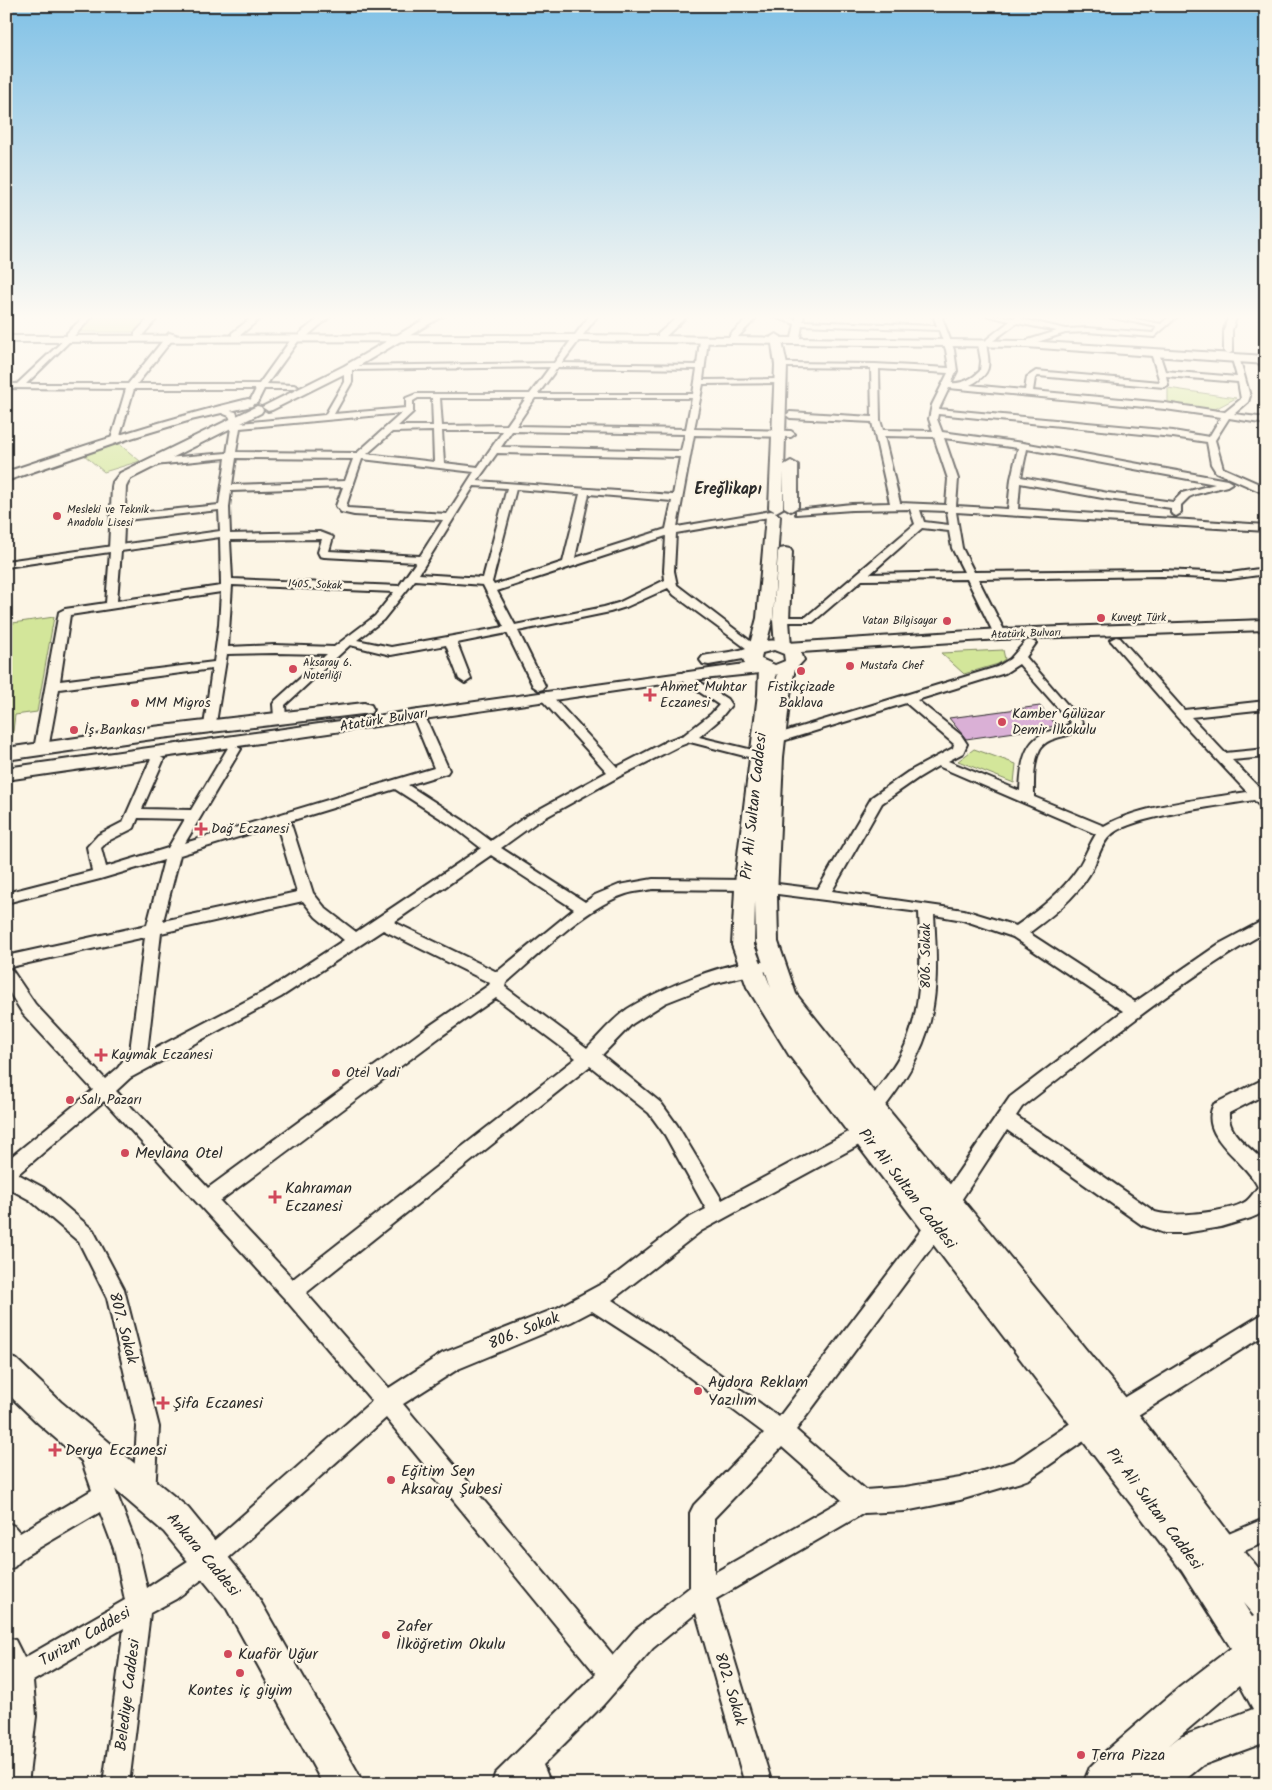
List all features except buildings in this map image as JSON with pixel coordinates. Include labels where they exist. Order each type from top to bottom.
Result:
[{"type":"main road","points":[[116,549],[120,482],[125,476],[236,424],[256,405],[270,399]]},
{"type":"main road","points":[[6,477],[115,439],[188,417],[256,405],[272,399]]},
{"type":"main road","points":[[772,657],[781,620],[785,526],[777,434],[779,399]]},
{"type":"main road","points":[[772,657],[766,618],[783,513],[790,434],[789,399]]},
{"type":"main road","name":"Atatürk Bulvarı","points":[[6,774],[542,691],[664,670],[772,657],[1000,634],[1266,624]]},
{"type":"main road","name":"Atatürk Bulvarı","points":[[542,691],[684,676],[772,657],[1030,643],[1266,635]]},
{"type":"main road","name":"Pir Ali Sultan Caddesi","points":[[772,657],[767,694],[768,747],[756,886],[743,945],[763,967],[758,987],[798,1048],[868,1121],[936,1226],[1194,1559],[1255,1644],[1256,1682],[1266,1697]]},
{"type":"main road","points":[[6,754],[280,717],[406,712]]},
{"type":"main road","points":[[6,780],[309,738],[406,712]]},
{"type":"main road","name":"Atatürk Bulvarı","points":[[6,765],[406,712]]},
{"type":"main road","points":[[868,1121],[949,1202],[1119,1414],[1220,1549],[1266,1604]]},
{"type":"main road","name":"Ankara Caddesi","points":[[6,1371],[50,1413],[176,1520],[239,1597],[344,1784]]},
{"type":"main road","points":[[1102,1784],[1103,1780],[1173,1716],[1222,1676],[1255,1644]]},
{"type":"main road","points":[[1150,1784],[1191,1751],[1266,1723]]},
{"type":"street","points":[[115,439],[127,399]]},
{"type":"street","points":[[256,405],[258,399]]},
{"type":"street","points":[[328,418],[339,399]]},
{"type":"street","points":[[410,399],[410,410]]},
{"type":"street","points":[[436,399],[438,465]]},
{"type":"street","points":[[280,717],[279,704],[336,651],[379,618],[403,589],[471,483],[530,399]]},
{"type":"street","points":[[696,399],[671,531],[669,570],[671,582],[678,593],[772,657]]},
{"type":"street","points":[[876,399],[876,420],[896,507]]},
{"type":"street","points":[[940,399],[933,419],[954,479],[952,508],[957,548],[1000,634]]},
{"type":"street","points":[[1173,399],[1227,415],[1266,421]]},
{"type":"street","points":[[1231,480],[1218,470],[1211,440],[1227,415],[1246,399]]},
{"type":"street","points":[[210,726],[225,625],[227,585],[224,506],[236,424],[233,414],[222,410]]},
{"type":"street","points":[[236,424],[410,410]]},
{"type":"street","points":[[410,410],[359,456],[341,506],[344,510],[450,517]]},
{"type":"street","points":[[935,411],[1173,434],[1211,440]]},
{"type":"street","points":[[790,414],[876,420]]},
{"type":"street","points":[[390,429],[509,428],[790,434]]},
{"type":"street","points":[[879,433],[937,434],[1023,446],[1231,480],[1266,491]]},
{"type":"street","points":[[1013,512],[1016,479],[1023,446]]},
{"type":"street","points":[[494,450],[686,454]]},
{"type":"street","points":[[154,462],[230,455],[359,456],[480,470]]},
{"type":"street","points":[[1016,479],[1107,507],[1177,522],[1266,528]]},
{"type":"street","points":[[1177,522],[1174,506],[1178,498],[1231,480]]},
{"type":"street","points":[[471,483],[677,498]]},
{"type":"street","points":[[226,488],[350,484]]},
{"type":"street","points":[[512,487],[489,586],[542,691],[615,773]]},
{"type":"street","points":[[568,564],[585,492]]},
{"type":"street","points":[[117,518],[224,506]]},
{"type":"street","points":[[412,577],[489,586],[568,564],[671,531],[823,508],[914,507],[1013,512],[1174,506]]},
{"type":"street","points":[[914,507],[920,525]]},
{"type":"street","points":[[781,620],[808,620],[920,525],[954,529]]},
{"type":"street","points":[[6,564],[225,535],[325,535],[328,539],[324,554],[424,558]]},
{"type":"street","points":[[111,605],[116,549]]},
{"type":"street","points":[[861,577],[1162,572],[1230,576],[1266,571]]},
{"type":"street","points":[[348,641],[391,651],[450,641],[606,610],[622,605],[671,582]]},
{"type":"street","name":"1405. Sokak","points":[[53,686],[66,612],[227,585],[403,589]]},
{"type":"street","points":[[1116,640],[1181,714],[1261,799]]},
{"type":"street","points":[[450,641],[465,679]]},
{"type":"street","points":[[689,738],[768,747],[907,698],[1002,670],[1020,658],[1030,643]]},
{"type":"street","points":[[221,651],[275,649],[336,651]]},
{"type":"street","points":[[1020,658],[1077,723],[1072,730],[1044,737],[1036,747],[1029,761],[1027,799]]},
{"type":"street","points":[[41,749],[53,686],[218,665]]},
{"type":"street","points":[[124,1072],[275,993],[382,923],[532,819],[615,773],[672,744],[689,738],[715,717],[725,705],[684,676]]},
{"type":"street","points":[[823,894],[877,800],[888,790],[958,750],[960,744],[956,738],[907,698]]},
{"type":"street","points":[[1181,714],[1266,705]]},
{"type":"street","points":[[6,898],[100,874],[442,770],[406,712]]},
{"type":"street","points":[[6,1173],[105,1090],[124,1072],[138,1052],[154,928],[173,852],[234,749]]},
{"type":"street","points":[[1222,757],[1266,753]]},
{"type":"street","points":[[100,874],[94,847],[103,838],[129,826],[157,759]]},
{"type":"street","points":[[937,761],[1105,832]]},
{"type":"street","points":[[397,784],[585,909]]},
{"type":"street","points":[[1018,934],[1059,903],[1084,872],[1105,832],[1115,826],[1141,817],[1261,799]]},
{"type":"street","points":[[133,813],[194,815]]},
{"type":"street","points":[[282,818],[306,895],[321,913],[355,940]]},
{"type":"street","points":[[207,1200],[497,985],[585,909],[600,899],[624,889],[653,884],[756,886],[926,908],[964,915],[1018,934],[1135,1011]]},
{"type":"street","points":[[6,962],[306,895]]},
{"type":"street","name":"806. Sokak","points":[[208,1561],[387,1402],[452,1361],[564,1315],[614,1288],[694,1225],[868,1121],[900,1073],[911,1052],[926,1007],[929,970],[926,908]]},
{"type":"street","points":[[382,923],[497,985],[655,1108],[671,1130],[718,1212]]},
{"type":"street","name":"802. Sokak","points":[[759,1784],[702,1594],[702,1513],[781,1432],[936,1226],[949,1202],[1016,1102],[1033,1087],[1135,1011],[1225,948],[1266,924]]},
{"type":"street","points":[[292,1292],[589,1057],[632,1015],[668,996],[705,980],[763,967]]},
{"type":"street","points":[[6,974],[29,1009],[292,1292],[387,1402],[613,1675]]},
{"type":"street","points":[[1266,1085],[1220,1110],[1218,1119],[1221,1131],[1251,1159],[1264,1177],[1266,1184]]},
{"type":"street","points":[[1006,1119],[1149,1219],[1164,1224],[1184,1224],[1221,1218],[1251,1209],[1266,1192]]},
{"type":"street","name":"807. Sokak","points":[[6,1177],[37,1194],[86,1236],[117,1296],[148,1427],[144,1494]]},
{"type":"street","points":[[593,1300],[664,1346],[781,1432],[861,1502]]},
{"type":"street","points":[[1119,1414],[1266,1322]]},
{"type":"street","points":[[505,1784],[533,1772],[594,1696],[644,1639],[702,1594],[861,1502],[905,1499],[960,1489],[1021,1471],[1089,1424]]},
{"type":"street","points":[[87,1445],[126,1549],[139,1606]]},
{"type":"street","points":[[10,1547],[105,1496]]},
{"type":"street","points":[[1220,1549],[1266,1530]]},
{"type":"street","name":"Turizm Caddesi","points":[[13,1678],[168,1590],[208,1561]]},
{"type":"street","name":"Belediye Caddesi","points":[[116,1784],[139,1606]]},
{"type":"street","points":[[6,1648],[23,1724],[15,1784]]},
{"type":"green space","points":[[1168,399],[1235,399],[1215,409],[1168,405]]},
{"type":"green space","points":[[118,443],[140,461],[104,472],[83,454]]},
{"type":"green space","points":[[54,617],[37,712],[15,715],[11,747],[6,748],[6,624]]},
{"type":"green space","points":[[1003,650],[1005,659],[998,664],[964,674],[941,653]]},
{"type":"green space","points":[[974,749],[1016,764],[1014,783],[958,761]]},
{"type":"place","name":"Mesleki ve Teknik Anadolu Lisesi","points":[[57,516]]},
{"type":"place","name":"Kuveyt Türk","points":[[1101,618]]},
{"type":"place","name":"Vatan Bilgisayar","points":[[947,621]]},
{"type":"place","name":"Mustafa Chef","points":[[850,666]]},
{"type":"place","name":"Aksaray 6. Noterliği","points":[[293,669]]},
{"type":"place","name":"Fistikçizade Baklava","points":[[801,671]]},
{"type":"place","name":"Ahmet Muhtar Eczanesi","points":[[650,695]]},
{"type":"place","name":"MM Migros","points":[[135,703]]},
{"type":"place","name":"Kamber Gülüzar Demir İlkokulu","points":[[1002,722]]},
{"type":"place","name":"İş Bankası","points":[[74,730]]},
{"type":"place","name":"Dağ Eczanesi","points":[[201,829]]},
{"type":"place","name":"Kaymak Eczanesi","points":[[101,1055]]},
{"type":"place","name":"Otel Vadi","points":[[336,1073]]},
{"type":"place","name":"Salı Pazarı","points":[[70,1100]]},
{"type":"place","name":"Mevlana Otel","points":[[125,1153]]},
{"type":"place","name":"Kahraman Eczanesi","points":[[275,1197]]},
{"type":"place","name":"Aydora Reklam Yazılım","points":[[698,1391]]},
{"type":"place","name":"Şifa Eczanesi","points":[[163,1403]]},
{"type":"place","name":"Derya Eczanesi","points":[[55,1450]]},
{"type":"place","name":"Eğitim Sen Aksaray Şubesi","points":[[391,1480]]},
{"type":"place","name":"Zafer İlköğretim Okulu","points":[[386,1635]]},
{"type":"place","name":"Kuaför Uğur","points":[[228,1654]]},
{"type":"place","name":"Kontes iç giyim","points":[[240,1673]]},
{"type":"place","name":"Terra Pizza","points":[[1081,1755]]},
{"type":"district","name":"Ereğlikapı","points":[[728,489]]}]
